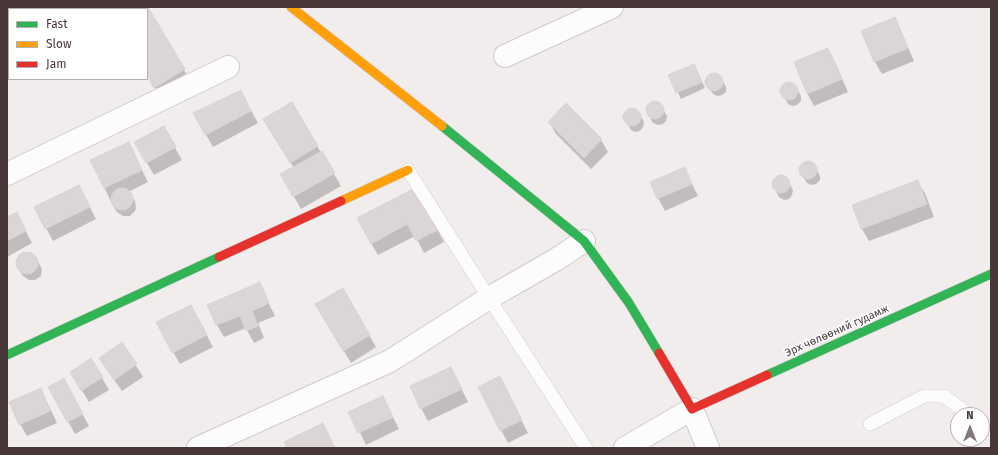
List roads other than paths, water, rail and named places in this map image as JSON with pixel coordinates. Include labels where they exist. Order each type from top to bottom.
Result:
[{"type":"main road","points":[[291,7],[584,241],[629,303],[692,409]]},
{"type":"main road","points":[[7,355],[408,170]]},
{"type":"main road","name":"Эрх чөлөөний гудамж","points":[[692,409],[991,274]]},
{"type":"street","points":[[505,56],[612,7]]},
{"type":"street","points":[[7,174],[228,67]]},
{"type":"street","points":[[198,448],[390,361],[488,298],[557,259],[584,241]]},
{"type":"street","points":[[625,448],[692,409],[708,448]]},
{"type":"lane","points":[[408,170],[488,298],[586,448]]},
{"type":"lane","points":[[870,424],[924,396],[944,396],[958,407]]}]
